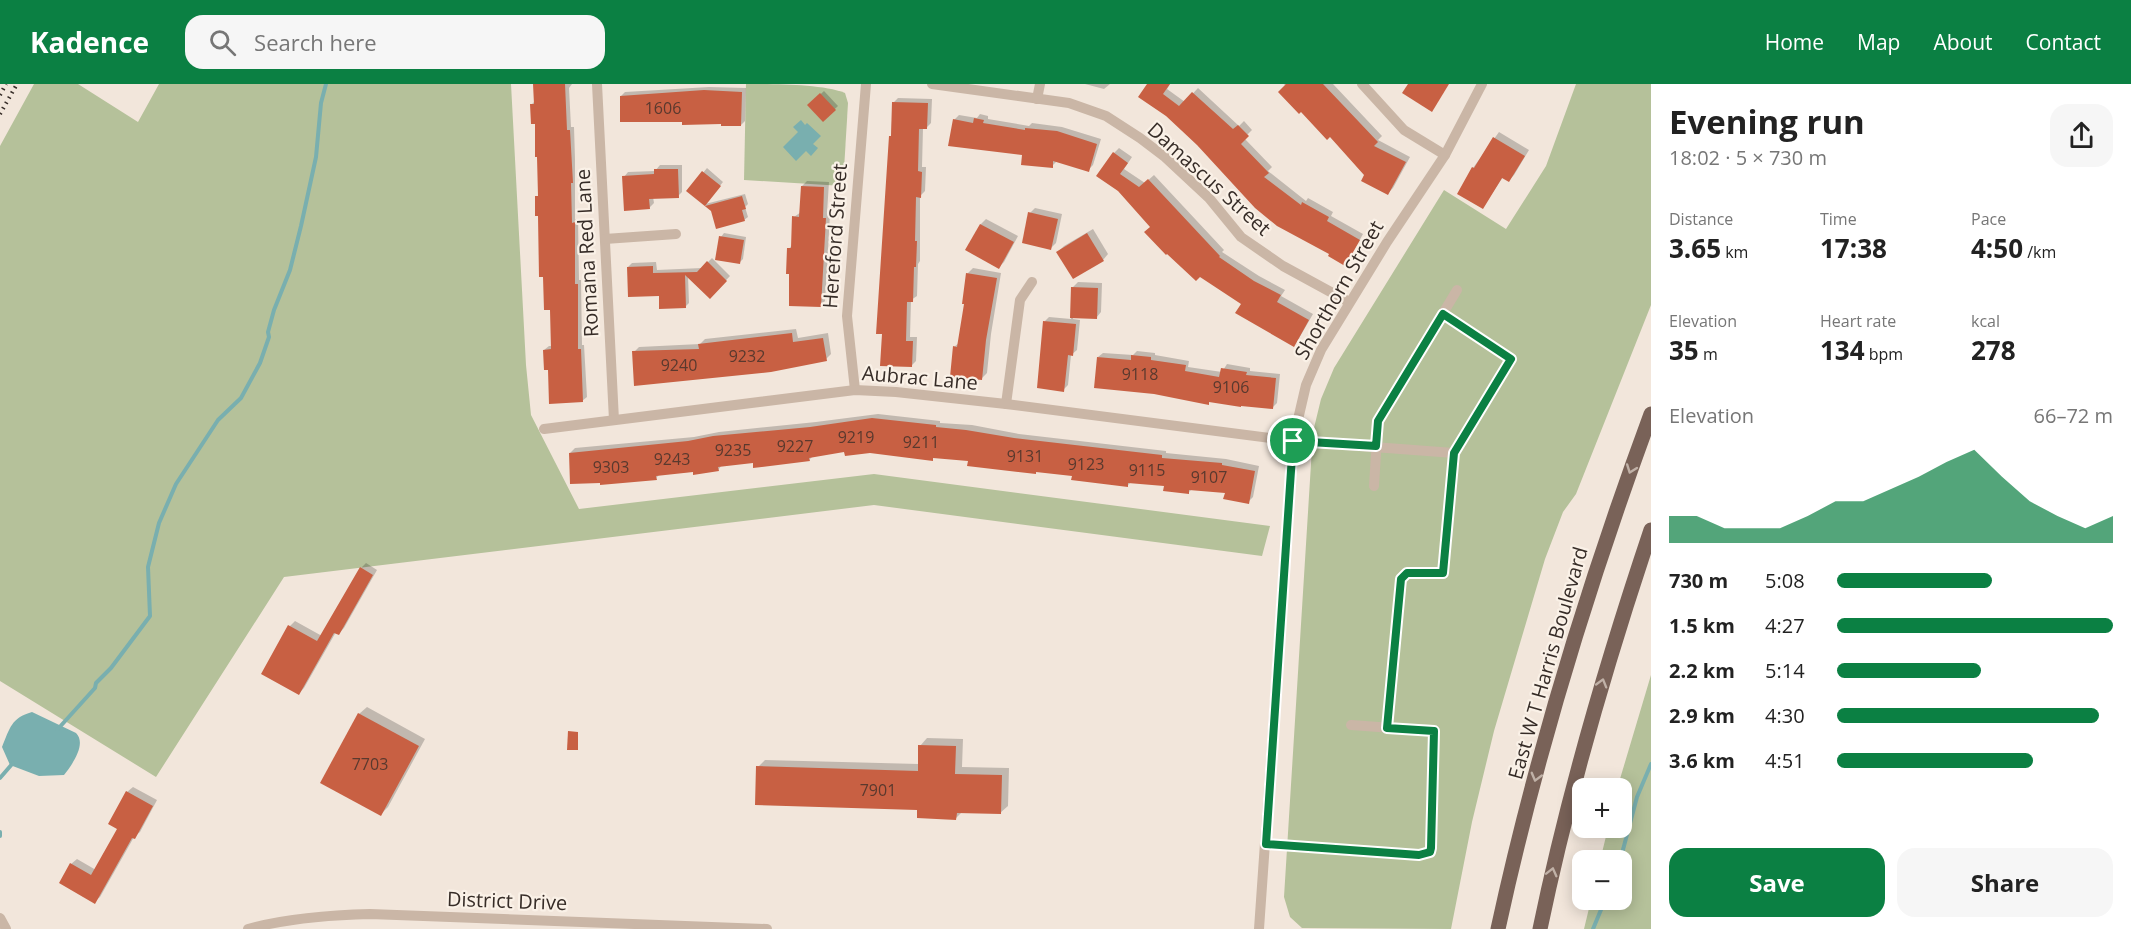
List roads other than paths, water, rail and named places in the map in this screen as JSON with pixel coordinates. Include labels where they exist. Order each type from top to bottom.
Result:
[{"type":"main road","name":"East W T Harris Boulevard","points":[[1498,929],[1551,720],[1607,538],[1651,414]]},
{"type":"main road","points":[[1540,929],[1586,743],[1617,634],[1651,530]]},
{"type":"street","name":"Romana Red Lane","points":[[597,84],[614,420]]},
{"type":"street","name":"Hereford Street","points":[[855,390],[847,316],[866,84]]},
{"type":"street","name":"Damascus Street","points":[[932,84],[1070,104],[1106,116],[1165,157],[1209,198],[1241,237],[1283,266],[1349,302]]},
{"type":"street","points":[[1037,99],[1040,84]]},
{"type":"street","points":[[1362,84],[1404,130],[1445,155]]},
{"type":"street","name":"Shorthorn Street","points":[[1259,929],[1293,441],[1306,385],[1321,350],[1349,302],[1386,242],[1445,155],[1482,84]]},
{"type":"street","points":[[605,239],[676,234]]},
{"type":"street","points":[[1006,404],[1020,300],[1032,282]]},
{"type":"street","points":[[1374,486],[1378,421],[1457,291]]},
{"type":"street","points":[[1387,728],[1401,579],[1407,573],[1443,573],[1454,453],[1511,359],[1443,314]]},
{"type":"street","name":"Aubrac Lane","points":[[544,429],[855,390],[1006,404],[1293,441],[1454,453]]},
{"type":"street","points":[[1266,844],[1419,855],[1430,852],[1434,731],[1350,725]]},
{"type":"street","name":"District Drive","points":[[248,929],[325,915],[370,914],[766,929]]},
{"type":"street","points":[[0,918],[6,929]]},
{"type":"water","points":[[801,120],[821,136],[813,144],[818,148],[811,156],[806,151],[796,161],[783,147],[798,132],[793,127]]},
{"type":"water","points":[[32,712],[76,733],[79,738],[77,754],[64,775],[39,776],[10,765],[2,747],[7,734],[15,721]]},
{"type":"waterway","points":[[57,730],[95,688],[96,683],[111,668],[150,616],[148,567],[159,523],[176,484],[218,420],[241,398],[260,363],[269,337],[268,332],[274,310],[290,270],[301,226],[316,157],[321,103],[326,84]]},
{"type":"waterway","points":[[0,778],[13,763]]},
{"type":"waterway","points":[[1623,850],[1637,797],[1651,764]]},
{"type":"waterway","points":[[1593,929],[1601,910]]},
{"type":"railway","points":[[0,95],[6,84]]},
{"type":"railway","points":[[0,114],[17,84]]}]
